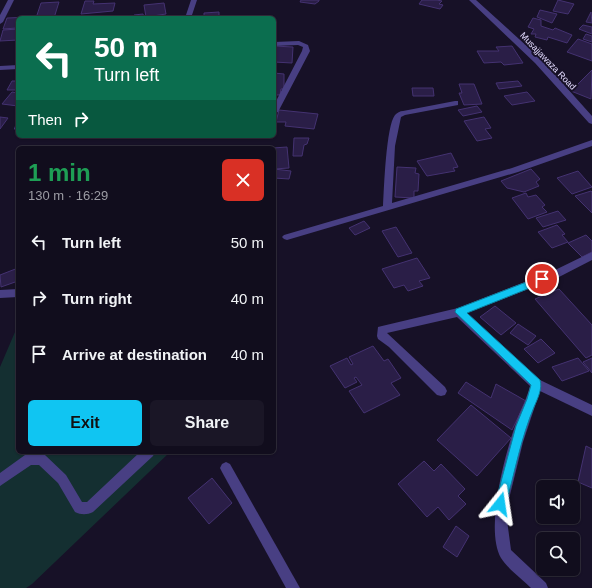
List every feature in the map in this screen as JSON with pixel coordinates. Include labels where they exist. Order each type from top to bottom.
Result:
[{"type":"street","points":[[0,22],[11,0]]},
{"type":"street","points":[[189,16],[194,0]]},
{"type":"street","name":"Musajjawaza Road","points":[[472,0],[538,61],[592,121]]},
{"type":"street","points":[[276,44],[300,43],[306,46],[306,51],[276,108]]},
{"type":"street","points":[[0,68],[16,67]]},
{"type":"street","points":[[387,208],[391,146],[398,116],[403,113],[455,104]]},
{"type":"street","points":[[287,237],[515,170],[592,143]]},
{"type":"street","points":[[441,391],[393,344],[382,336],[382,330],[459,312],[556,274],[592,256]]},
{"type":"street","points":[[0,294],[16,293]]},
{"type":"street","points":[[459,312],[536,384],[592,411]]},
{"type":"street","points":[[536,384],[533,399],[521,426],[500,504],[503,547],[506,554],[541,588]]},
{"type":"street","points":[[0,480],[29,459],[41,459],[62,479],[79,508],[89,508],[147,454]]},
{"type":"street","points":[[226,468],[293,588]]},
{"type":"green space","points":[[16,330],[16,454],[168,454],[32,584],[26,588],[0,588],[0,367]]},
{"type":"building","points":[[301,0],[319,1],[315,4],[300,2]]},
{"type":"building","points":[[422,0],[442,1],[439,4],[443,5],[440,9],[419,4]]},
{"type":"building","points":[[558,0],[574,4],[568,14],[553,11]]},
{"type":"building","points":[[85,1],[94,1],[93,4],[115,3],[113,11],[81,14]]},
{"type":"building","points":[[59,2],[55,16],[37,16],[41,3]]},
{"type":"building","points":[[164,3],[166,14],[146,16],[144,5]]},
{"type":"building","points":[[540,10],[557,14],[552,23],[537,17]]},
{"type":"building","points":[[219,12],[219,16],[204,16],[204,13]]},
{"type":"building","points":[[591,12],[592,23],[586,22]]},
{"type":"building","points":[[143,14],[144,16],[134,16]]},
{"type":"building","points":[[7,18],[16,18],[16,28],[3,29]]},
{"type":"building","points":[[533,18],[541,20],[541,26],[553,30],[555,28],[572,35],[567,43],[548,37],[547,40],[535,37],[536,34],[531,34],[534,29],[528,27]]},
{"type":"building","points":[[583,25],[592,27],[592,34],[579,29]]},
{"type":"building","points":[[16,29],[16,40],[0,41],[3,30]]},
{"type":"building","points":[[586,34],[592,36],[592,42],[583,39]]},
{"type":"building","points":[[578,39],[592,44],[592,61],[567,52]]},
{"type":"building","points":[[276,46],[293,47],[292,63],[276,62]]},
{"type":"building","points":[[512,46],[523,63],[504,65],[501,62],[484,63],[477,51],[499,51],[496,47]]},
{"type":"building","points":[[592,70],[591,99],[571,91]]},
{"type":"building","points":[[276,73],[284,74],[284,89],[281,89],[280,95],[276,95]]},
{"type":"building","points":[[12,81],[16,81],[16,90],[7,90]]},
{"type":"building","points":[[518,81],[522,86],[499,89],[496,83]]},
{"type":"building","points":[[459,84],[474,84],[482,104],[464,105],[459,93],[462,93]]},
{"type":"building","points":[[412,88],[433,88],[434,96],[413,96]]},
{"type":"building","points":[[12,92],[16,93],[16,106],[2,104]]},
{"type":"building","points":[[527,92],[535,101],[512,105],[504,96]]},
{"type":"building","points":[[477,106],[482,112],[463,116],[458,110]]},
{"type":"building","points":[[279,110],[318,114],[314,129],[285,126],[286,122],[276,122]]},
{"type":"building","points":[[0,117],[8,118],[0,129]]},
{"type":"building","points":[[484,117],[491,128],[485,129],[492,138],[477,141],[464,121]]},
{"type":"building","points":[[294,138],[309,138],[307,144],[304,145],[302,156],[293,156]]},
{"type":"building","points":[[287,147],[289,168],[276,169],[276,148]]},
{"type":"building","points":[[451,153],[458,167],[453,168],[455,171],[427,176],[417,161]]},
{"type":"building","points":[[397,167],[416,168],[415,173],[419,174],[418,191],[414,191],[414,198],[395,197]]},
{"type":"building","points":[[276,169],[291,171],[289,179],[276,178]]},
{"type":"building","points":[[531,169],[540,179],[536,182],[539,186],[524,192],[507,188],[501,181]]},
{"type":"building","points":[[578,171],[592,187],[572,194],[557,178]]},
{"type":"building","points":[[591,191],[592,192],[592,213],[575,196]]},
{"type":"building","points":[[526,193],[528,197],[536,195],[545,205],[542,207],[547,212],[528,219],[512,198]]},
{"type":"building","points":[[558,211],[566,220],[543,227],[536,218]]},
{"type":"building","points":[[364,221],[370,228],[355,235],[349,228]]},
{"type":"building","points":[[557,225],[565,234],[562,235],[568,242],[552,248],[538,232]]},
{"type":"building","points":[[396,227],[412,253],[398,257],[382,231]]},
{"type":"building","points":[[586,235],[592,241],[592,252],[582,257],[568,243]]},
{"type":"building","points":[[417,258],[430,278],[419,281],[423,286],[408,291],[404,285],[394,288],[382,269]]},
{"type":"building","points":[[16,269],[16,282],[1,287],[0,275]]},
{"type":"building","points":[[559,289],[592,325],[592,355],[586,358],[535,299]]},
{"type":"building","points":[[495,306],[516,323],[501,335],[480,317]]},
{"type":"building","points":[[518,324],[536,336],[528,345],[510,333]]},
{"type":"building","points":[[541,339],[555,353],[538,363],[524,349]]},
{"type":"building","points":[[373,346],[384,361],[388,359],[401,378],[391,383],[400,395],[364,413],[349,391],[362,385],[356,377],[354,378],[357,382],[345,388],[330,366],[347,358],[351,365],[353,364],[349,357]]},
{"type":"building","points":[[578,358],[589,371],[562,381],[552,367]]},
{"type":"building","points":[[592,358],[592,373],[583,362]]},
{"type":"building","points":[[466,382],[491,398],[496,384],[526,401],[512,430],[458,393]]},
{"type":"building","points":[[471,405],[511,438],[477,476],[437,440]]},
{"type":"building","points":[[586,446],[592,449],[592,488],[580,483],[580,480],[578,480]]},
{"type":"building","points":[[424,461],[434,471],[441,464],[465,489],[458,496],[466,504],[449,520],[438,507],[427,517],[398,484]]},
{"type":"building","points":[[212,478],[232,503],[209,524],[188,498]]},
{"type":"building","points":[[456,526],[469,536],[457,557],[443,547]]},
{"type":"route","points":[[500,504],[521,426],[533,399],[536,384],[459,312],[542,279]]}]
